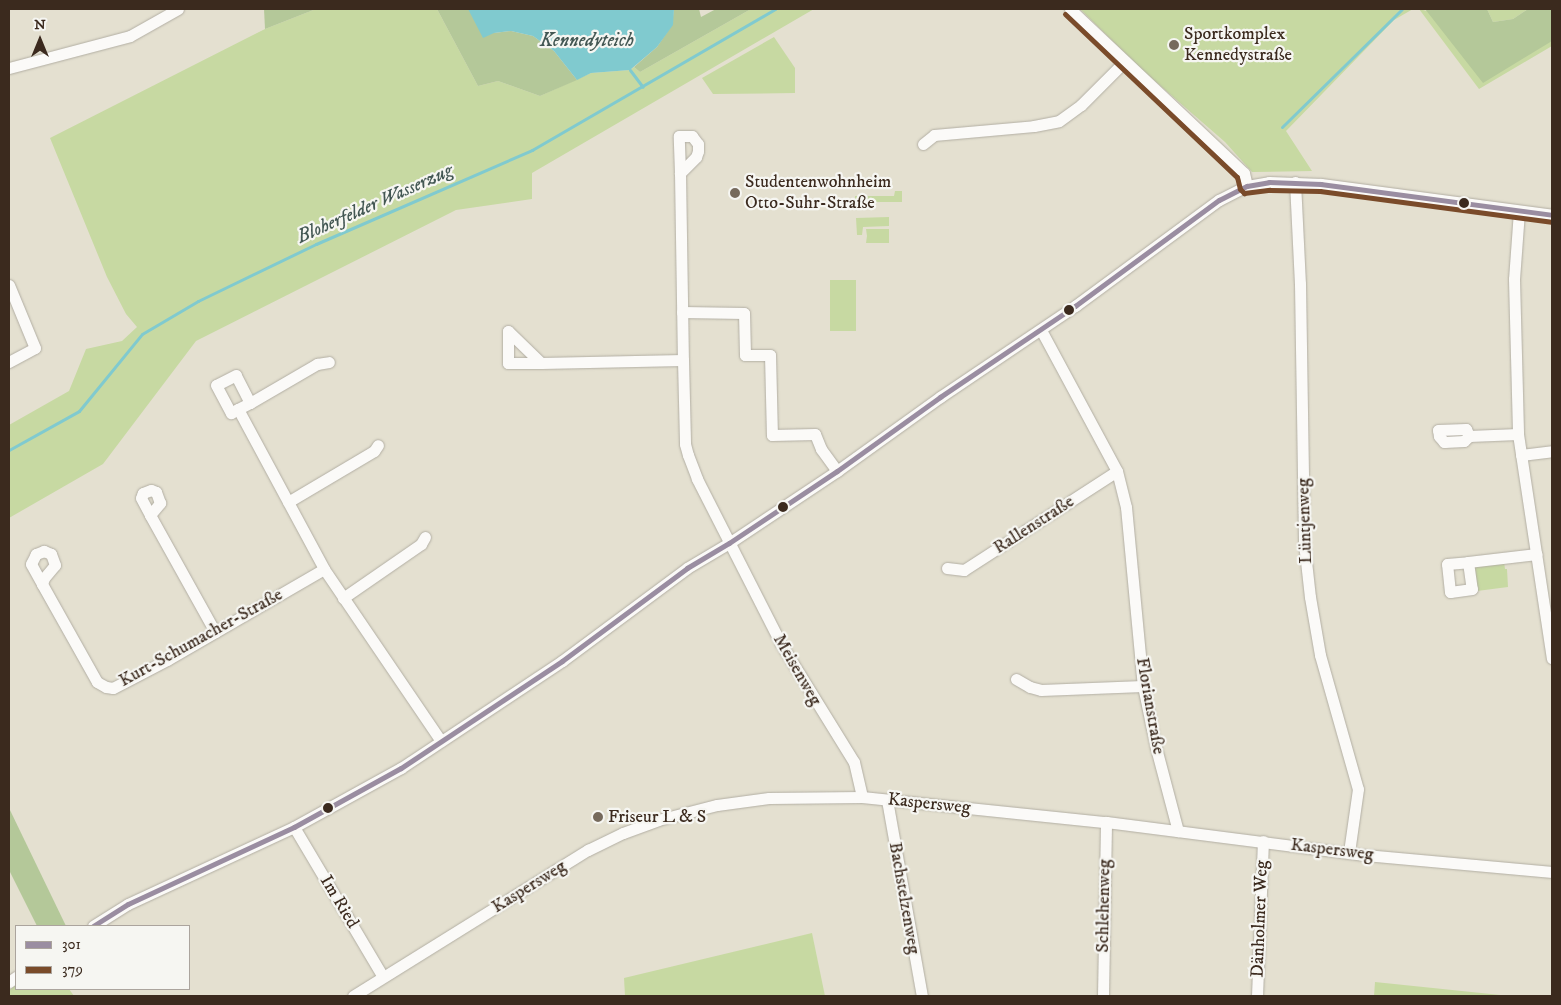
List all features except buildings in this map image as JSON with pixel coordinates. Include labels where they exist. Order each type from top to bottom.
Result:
[{"type":"street","points":[[9,68],[130,36],[178,9]]},
{"type":"street","points":[[1070,9],[1244,173],[1247,186]]},
{"type":"street","points":[[924,144],[934,135],[1044,125],[1059,121],[1081,105],[1125,61]]},
{"type":"street","name":"Meisenweg","points":[[680,174],[683,360],[688,454],[697,479],[786,653],[854,762],[862,797]]},
{"type":"street","points":[[96,925],[128,904],[294,827],[370,786],[441,741],[562,661],[687,568],[730,543],[836,471],[940,396],[1041,330],[1219,200],[1247,186],[1269,182],[1295,182],[1552,215]]},
{"type":"street","name":"Lüntjenweg","points":[[1295,182],[1300,293],[1304,543],[1310,597],[1320,655],[1358,788],[1349,852]]},
{"type":"street","points":[[1519,212],[1514,279],[1518,434],[1552,657]]},
{"type":"street","points":[[9,285],[34,348],[9,362]]},
{"type":"street","points":[[682,312],[744,312],[745,355],[770,355],[772,435],[815,434],[821,448],[836,471]]},
{"type":"street","name":"Florianstraße","points":[[1041,330],[1117,471],[1126,507],[1143,686],[1156,748],[1178,831]]},
{"type":"street","points":[[541,363],[683,360]]},
{"type":"street","points":[[250,402],[236,375],[216,385],[231,413],[317,364],[329,362]]},
{"type":"street","points":[[238,409],[324,569],[441,741]]},
{"type":"street","points":[[1469,436],[1518,434]]},
{"type":"street","points":[[288,502],[374,452],[378,445]]},
{"type":"street","points":[[1521,455],[1552,450]]},
{"type":"street","name":"Rallenstraße","points":[[947,568],[964,570],[1117,471]]},
{"type":"street","points":[[150,515],[215,632]]},
{"type":"street","points":[[343,598],[421,544],[425,537]]},
{"type":"street","points":[[1468,562],[1537,554]]},
{"type":"street","name":"Kurt-Schumacher-Straße","points":[[42,584],[97,682],[106,688],[113,688],[324,569]]},
{"type":"street","points":[[1016,679],[1030,688],[1041,690],[1143,686]]},
{"type":"street","name":"Kaspersweg","points":[[353,996],[588,850],[623,833],[658,820],[716,805],[769,798],[862,797],[1106,822],[1349,852],[1552,872]]},
{"type":"street","name":"Bachstelzenweg","points":[[887,800],[922,996]]},
{"type":"street","name":"Schlehenweg","points":[[1106,822],[1106,994]]},
{"type":"street","name":"Im Ried","points":[[294,827],[383,977]]},
{"type":"street","name":"Dänholmer Weg","points":[[1257,996],[1263,841]]},
{"type":"green space","points":[[264,9],[316,9],[265,29]]},
{"type":"green space","points":[[316,9],[437,9],[478,86],[498,81],[540,96],[591,73],[630,70],[634,67],[640,72],[751,9],[814,9],[532,173],[532,199],[456,210],[196,341],[103,464],[9,518],[9,425],[69,391],[86,349],[122,341],[137,327],[126,314],[107,277],[50,138],[265,29]]},
{"type":"green space","points":[[437,9],[469,9],[494,33],[511,31],[533,36],[554,51],[577,80],[540,96],[498,81],[478,86]]},
{"type":"green space","points":[[674,9],[699,9],[701,17],[716,9],[751,9],[640,72],[634,67],[657,47],[672,25]]},
{"type":"green space","points":[[1080,9],[1413,9],[1394,20],[1286,131],[1312,171],[1252,172],[1225,142],[1141,69]]},
{"type":"green space","points":[[1419,9],[1552,41],[1552,46],[1479,89]]},
{"type":"green space","points":[[1425,9],[1487,9],[1493,22],[1513,19],[1528,9],[1552,9],[1552,41],[1483,83]]},
{"type":"green space","points":[[1487,9],[1528,9],[1513,19],[1493,22]]},
{"type":"green space","points":[[774,37],[795,68],[795,93],[713,94],[702,78]]},
{"type":"green space","points":[[895,191],[902,191],[902,202],[855,202],[855,196],[894,196]]},
{"type":"green space","points":[[889,217],[889,226],[863,227],[862,235],[857,235],[856,218]]},
{"type":"green space","points":[[866,229],[889,229],[889,243],[866,243]]},
{"type":"green space","points":[[830,280],[856,280],[856,331],[830,331]]},
{"type":"green space","points":[[1504,562],[1505,569],[1507,569],[1508,587],[1477,591],[1474,566]]},
{"type":"green space","points":[[9,808],[66,925],[36,925],[9,870]]},
{"type":"green space","points":[[812,933],[825,996],[625,996],[624,978]]},
{"type":"green space","points":[[1375,982],[1510,996],[1374,996]]},
{"type":"green space","points":[[15,986],[15,990],[70,990],[74,996],[9,996],[9,990]]},
{"type":"water","name":"Kennedyteich","points":[[468,9],[674,9],[673,25],[657,47],[630,70],[591,73],[577,80],[554,51],[533,36],[511,31],[494,33],[483,38]]},
{"type":"waterway","name":"Bloherfelder Wasserzug","points":[[9,450],[79,411],[142,334],[198,301],[316,244],[532,150],[775,9]]},
{"type":"waterway","points":[[1282,127],[1402,9]]},
{"type":"waterway","points":[[630,70],[643,87]]},
{"type":"transit line","name":"379","points":[[1065,14],[1237,177],[1240,189],[1244,193],[1270,190],[1320,191],[1551,222]]},
{"type":"transit line","name":"301","points":[[95,925],[128,904],[294,827],[401,768],[562,661],[687,568],[729,543],[837,471],[940,397],[1075,306],[1219,200],[1247,186],[1269,182],[1321,184],[1552,215]]},
{"type":"place","name":"Sportkomplex Kennedystraße","points":[[1174,45]]},
{"type":"place","name":"Studentenwohnheim Otto-Suhr-Straße","points":[[735,193]]},
{"type":"place","name":"Friseur L & S","points":[[598,817]]}]
